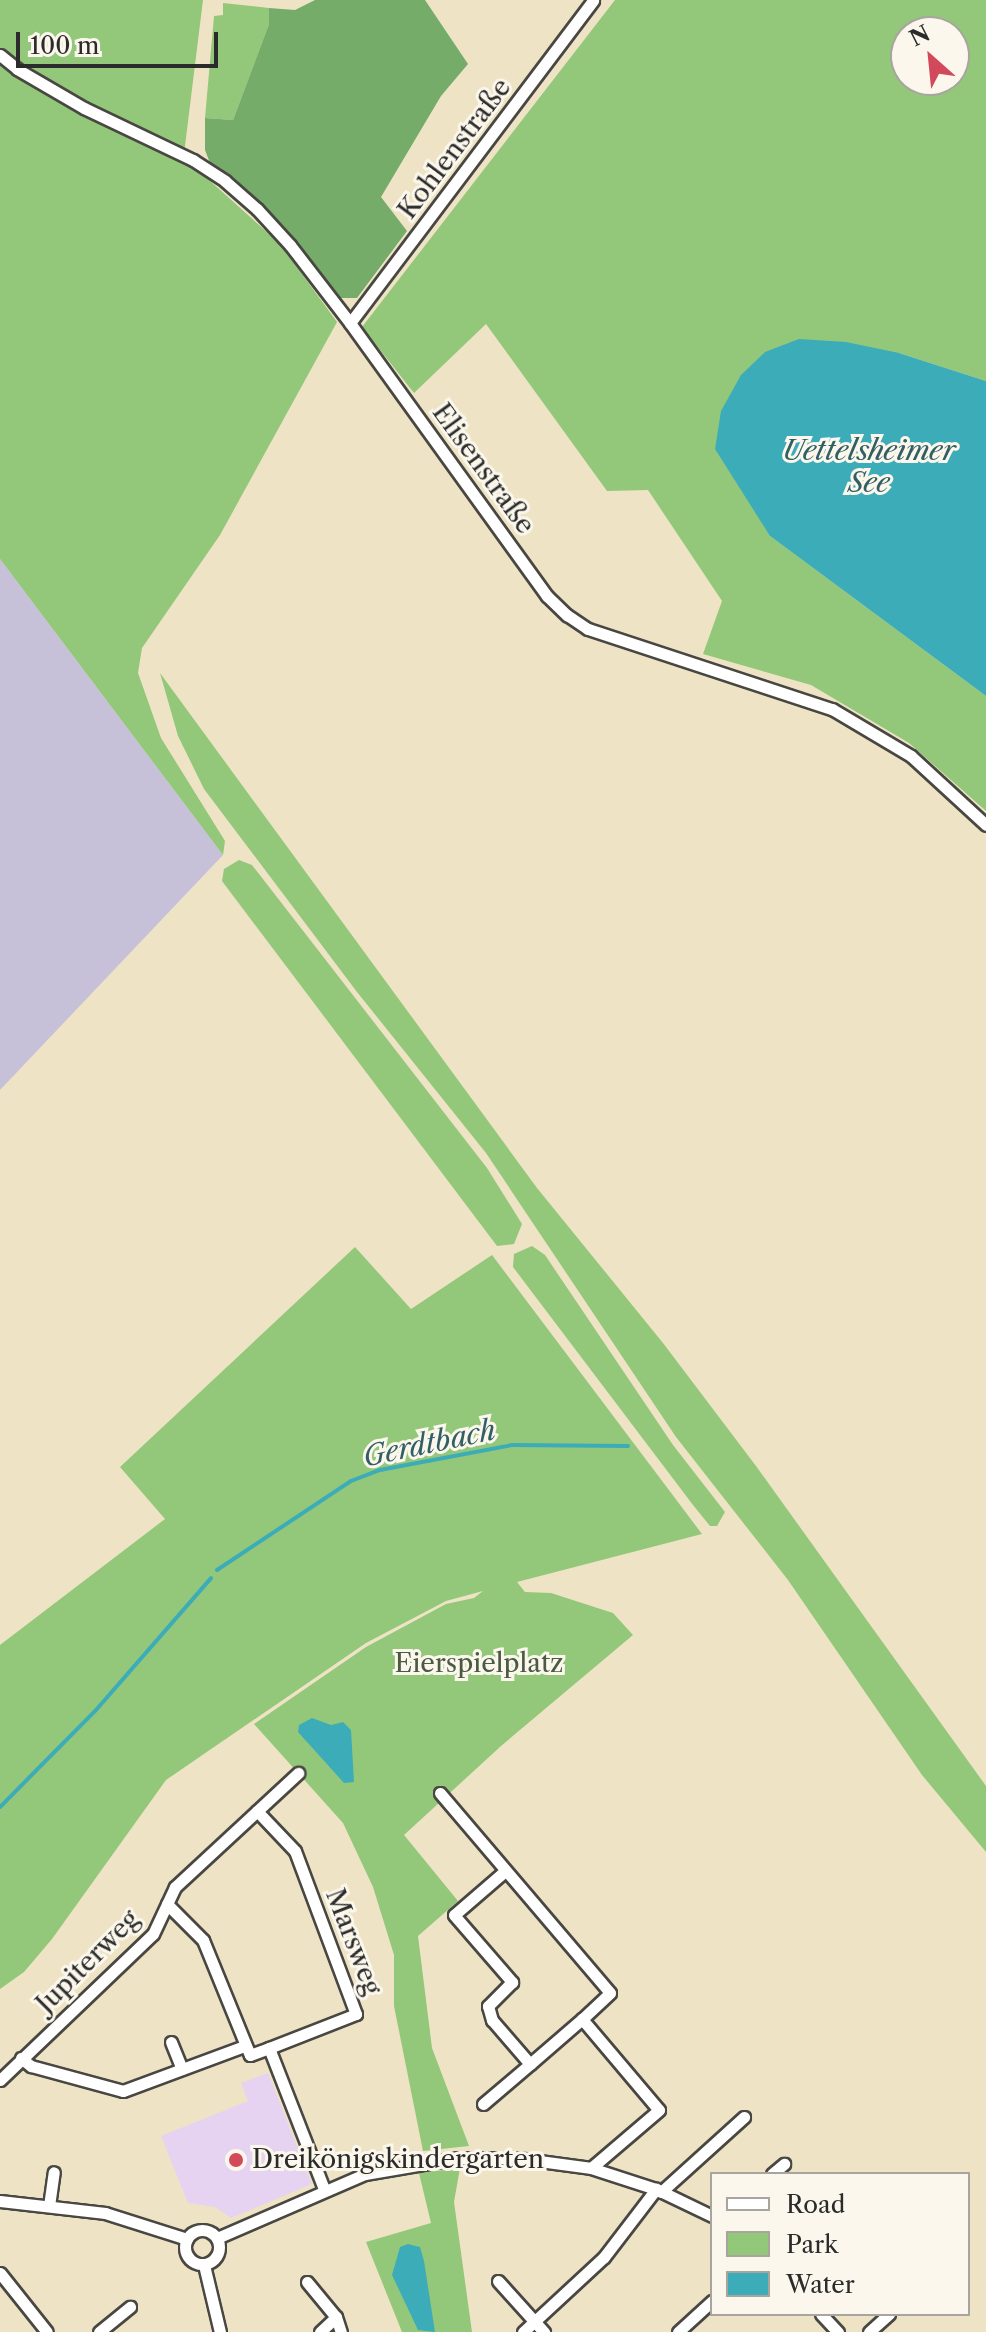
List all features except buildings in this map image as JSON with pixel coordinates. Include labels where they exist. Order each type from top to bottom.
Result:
[{"type":"street","name":"Kohlenstraße","points":[[350,323],[593,0]]},
{"type":"street","name":"Elisenstraße","points":[[0,55],[17,69],[84,108],[193,160],[225,181],[290,245],[547,596],[567,615],[588,629],[832,709],[911,756],[986,825]]},
{"type":"street","name":"Jupiterweg","points":[[0,2080],[153,1934],[175,1887],[298,1773]]},
{"type":"street","points":[[440,1793],[610,1993],[483,2104]]},
{"type":"street","name":"Marsweg","points":[[257,1811],[295,1851],[356,2014],[269,2048]]},
{"type":"street","points":[[505,1871],[454,1915],[512,1982],[488,2006],[492,2020],[530,2064]]},
{"type":"street","name":"Jupiterweg","points":[[167,1904],[203,1940],[244,2046]]},
{"type":"street","points":[[582,2019],[659,2110],[591,2168]]},
{"type":"street","points":[[171,2042],[182,2069]]},
{"type":"street","points":[[21,2058],[31,2066],[123,2091],[244,2046],[250,2055],[269,2048],[324,2189]]},
{"type":"street","points":[[523,2332],[604,2257],[658,2191],[744,2117]]},
{"type":"street","points":[[217,2238],[324,2189],[383,2169],[459,2158],[517,2158],[591,2168],[658,2191],[710,2215]]},
{"type":"street","points":[[774,2172],[784,2164]]},
{"type":"street","points":[[49,2206],[54,2172]]},
{"type":"street","points":[[0,2201],[105,2213],[187,2239]]},
{"type":"street","points":[[187,2239],[195,2232],[205,2230],[217,2238]]},
{"type":"street","points":[[204,2265],[218,2255],[217,2238]]},
{"type":"street","points":[[187,2239],[188,2257],[204,2265]]},
{"type":"street","points":[[204,2265],[220,2332]]},
{"type":"street","points":[[0,2273],[47,2332]]},
{"type":"street","points":[[498,2281],[544,2332]]},
{"type":"street","points":[[307,2282],[336,2317],[341,2332]]},
{"type":"street","points":[[678,2332],[710,2303]]},
{"type":"street","points":[[99,2332],[130,2307]]},
{"type":"street","points":[[823,2316],[838,2332]]},
{"type":"street","points":[[869,2332],[887,2316]]},
{"type":"street","points":[[320,2332],[336,2317]]},
{"type":"shaded area","points":[[0,559],[223,855],[0,1090]]},
{"type":"shaded area","name":"Dreikönigskindergarten","points":[[268,2073],[312,2184],[231,2218],[215,2207],[188,2203],[161,2136],[248,2101],[241,2083]]},
{"type":"green space","points":[[0,0],[203,0],[183,162],[198,170],[280,244],[337,322],[220,535],[142,648],[138,673],[161,738],[225,841],[223,855],[0,559]]},
{"type":"green space","points":[[315,0],[425,0],[468,64],[441,96],[381,197],[407,231],[357,298],[341,298],[273,215],[210,163],[205,150],[205,118],[233,120],[269,24],[269,8],[295,10]]},
{"type":"green space","points":[[615,0],[986,0],[986,381],[899,353],[770,536],[986,696],[986,811],[909,743],[811,685],[703,654],[722,601],[648,490],[607,491],[486,324],[414,393],[362,327]]},
{"type":"green space","points":[[223,3],[269,8],[269,24],[233,120],[205,118],[214,16],[223,15]]},
{"type":"green space","points":[[160,673],[537,1188],[663,1343],[756,1466],[986,1786],[986,1852],[922,1775],[788,1580],[676,1437],[486,1153],[357,992],[204,789],[178,736]]},
{"type":"green space","points":[[239,860],[252,865],[487,1168],[522,1224],[514,1244],[497,1246],[222,881],[224,869]]},
{"type":"green space","points":[[532,1246],[545,1255],[673,1445],[725,1512],[717,1526],[710,1526],[693,1505],[513,1267],[514,1254]]},
{"type":"green space","name":"Eierspielplatz","points":[[355,1247],[411,1309],[492,1255],[702,1534],[517,1582],[525,1592],[551,1593],[613,1613],[633,1635],[501,1746],[404,1835],[458,1901],[418,1936],[432,2048],[469,2146],[423,2151],[394,2006],[394,1955],[373,1887],[343,1823],[254,1724],[366,1647],[446,1604],[474,1598],[483,1591],[446,1601],[366,1643],[166,1780],[52,1939],[24,1972],[0,1989],[0,1645],[165,1519],[120,1467]]},
{"type":"green space","points":[[460,2168],[454,2202],[472,2332],[402,2332],[366,2242],[431,2223],[419,2173]]},
{"type":"water","name":"Uettelsheimer See","points":[[799,339],[846,342],[899,353],[986,381],[986,696],[770,536],[715,449],[721,411],[741,375],[765,352]]},
{"type":"water","points":[[312,1718],[331,1725],[343,1722],[351,1730],[354,1782],[344,1783],[298,1732],[299,1725]]},
{"type":"water","points":[[408,2244],[420,2247],[435,2332],[418,2330],[392,2275],[400,2247]]},
{"type":"waterway","name":"Gerdtbach","points":[[217,1570],[351,1481],[380,1470],[512,1445],[628,1446]]},
{"type":"waterway","name":"Gerdtbach","points":[[0,1807],[96,1710],[211,1578]]},
{"type":"place","name":"Dreikönigskindergarten","points":[[236,2160]]}]
